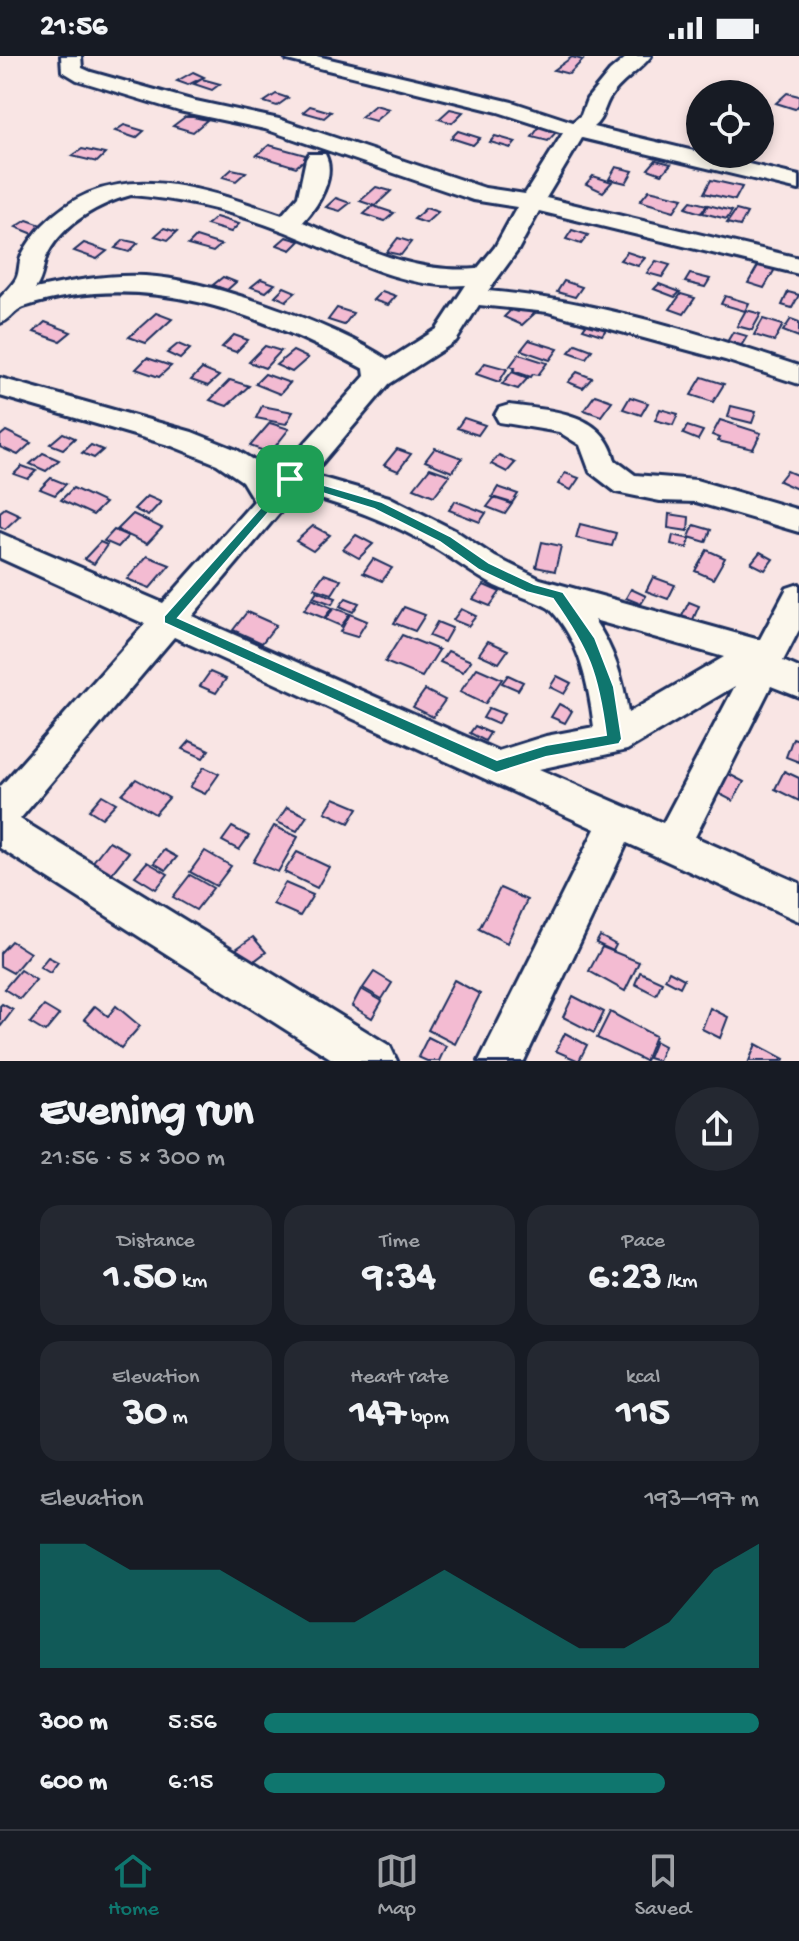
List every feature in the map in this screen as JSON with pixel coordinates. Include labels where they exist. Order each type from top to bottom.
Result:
[{"type":"street","points":[[71,56],[72,71],[84,76],[187,106],[271,124],[481,195],[532,202],[799,266]]},
{"type":"street","points":[[294,56],[504,107],[576,130],[799,183]]},
{"type":"street","points":[[0,814],[379,378],[447,335],[506,250],[576,130],[591,118],[598,99],[617,75],[641,56]]},
{"type":"street","points":[[285,224],[299,214],[311,198],[317,159]]},
{"type":"street","points":[[5,309],[29,280],[34,255],[52,230],[96,197],[111,191],[131,188],[161,190],[234,207],[285,224],[395,270],[460,278],[479,287],[735,354],[799,375]]},
{"type":"street","points":[[5,309],[97,286],[161,285],[221,301],[333,341],[377,365],[379,378]]},
{"type":"street","points":[[0,387],[182,439],[227,457],[253,474],[271,503],[251,525]]},
{"type":"street","points":[[509,415],[567,423],[590,438],[597,448],[601,465],[627,484],[660,490],[696,491],[799,521]]},
{"type":"street","points":[[290,479],[378,505],[445,539],[484,566],[530,589],[764,657],[799,683]]},
{"type":"street","points":[[0,545],[799,902]]},
{"type":"street","points":[[558,595],[588,638],[607,687],[614,739]]},
{"type":"street","points":[[671,845],[764,657],[799,597]]},
{"type":"street","points":[[496,767],[546,751],[614,739],[723,676],[764,657]]},
{"type":"street","points":[[501,1061],[618,822]]},
{"type":"street","points":[[0,827],[375,1061]]},
{"type":"building","points":[[572,57],[583,60],[569,74],[554,70]]},
{"type":"building","points":[[193,72],[204,77],[188,85],[177,81]]},
{"type":"building","points":[[202,79],[220,84],[212,90],[194,84]]},
{"type":"building","points":[[787,93],[799,96],[799,105],[795,109],[776,103]]},
{"type":"building","points":[[276,94],[288,98],[277,106],[264,102]]},
{"type":"building","points":[[375,105],[389,109],[375,121],[361,117]]},
{"type":"building","points":[[310,106],[331,112],[324,118],[303,112]]},
{"type":"building","points":[[450,109],[463,112],[452,123],[439,119]]},
{"type":"building","points":[[185,117],[207,120],[193,132],[173,126]]},
{"type":"building","points":[[124,125],[144,131],[136,138],[115,131]]},
{"type":"building","points":[[540,126],[558,130],[548,141],[532,137]]},
{"type":"building","points":[[458,131],[480,138],[473,145],[451,138]]},
{"type":"building","points":[[495,136],[516,142],[511,148],[490,142]]},
{"type":"building","points":[[269,145],[309,156],[296,167],[257,155]]},
{"type":"building","points":[[82,149],[105,154],[97,162],[72,156]]},
{"type":"building","points":[[656,160],[671,164],[662,174],[648,169]]},
{"type":"building","points":[[616,167],[633,171],[626,183],[609,179]]},
{"type":"building","points":[[232,169],[246,172],[236,181],[223,177]]},
{"type":"building","points":[[593,176],[612,182],[603,192],[586,184]]},
{"type":"building","points":[[711,180],[742,187],[735,200],[704,193]]},
{"type":"building","points":[[376,187],[391,191],[375,206],[360,201]]},
{"type":"building","points":[[649,190],[683,198],[674,211],[640,201]]},
{"type":"building","points":[[336,198],[350,203],[340,211],[326,207]]},
{"type":"building","points":[[691,201],[707,205],[701,213],[685,208]]},
{"type":"building","points":[[708,205],[732,211],[727,219],[703,213]]},
{"type":"building","points":[[373,206],[394,213],[385,221],[364,214]]},
{"type":"building","points":[[426,208],[438,212],[426,223],[414,219]]},
{"type":"building","points":[[736,210],[747,213],[740,226],[727,223]]},
{"type":"building","points":[[216,217],[239,224],[231,232],[207,225]]},
{"type":"building","points":[[27,220],[47,227],[36,235],[16,227]]},
{"type":"building","points":[[164,228],[177,232],[168,240],[155,236]]},
{"type":"building","points":[[572,230],[588,235],[581,244],[566,239]]},
{"type":"building","points":[[196,237],[221,245],[213,252],[188,245]]},
{"type":"building","points":[[286,237],[300,241],[291,250],[277,245]]},
{"type":"building","points":[[398,238],[411,242],[401,255],[387,252]]},
{"type":"building","points":[[124,240],[138,243],[129,252],[115,248]]},
{"type":"building","points":[[84,243],[107,251],[97,259],[74,251]]},
{"type":"building","points":[[627,252],[645,258],[638,266],[620,260]]},
{"type":"building","points":[[656,261],[670,265],[662,277],[647,273]]},
{"type":"building","points":[[759,264],[775,269],[764,288],[748,283]]},
{"type":"building","points":[[690,274],[710,279],[705,287],[685,282]]},
{"type":"building","points":[[223,277],[236,282],[227,290],[213,285]]},
{"type":"building","points":[[261,279],[275,284],[266,292],[251,287]]},
{"type":"building","points":[[564,281],[582,287],[575,297],[557,292]]},
{"type":"building","points":[[659,284],[680,292],[675,297],[654,289]]},
{"type":"building","points":[[284,287],[296,292],[286,301],[275,296]]},
{"type":"building","points":[[382,291],[396,296],[388,305],[373,300]]},
{"type":"building","points":[[788,292],[799,295],[792,308],[782,305]]},
{"type":"building","points":[[681,294],[695,298],[684,314],[670,309]]},
{"type":"building","points":[[725,296],[749,303],[745,311],[721,304]]},
{"type":"building","points":[[337,308],[353,313],[344,325],[328,320]]},
{"type":"building","points":[[522,308],[535,313],[522,325],[504,317],[511,310],[517,312]]},
{"type":"building","points":[[746,310],[761,314],[752,330],[737,326]]},
{"type":"building","points":[[156,313],[172,319],[146,343],[129,337]]},
{"type":"building","points":[[763,319],[783,325],[774,341],[754,335]]},
{"type":"building","points":[[791,319],[799,322],[799,337],[783,331]]},
{"type":"building","points":[[45,322],[71,332],[60,341],[34,332]]},
{"type":"building","points":[[588,322],[607,328],[602,335],[583,329]]},
{"type":"building","points":[[733,332],[747,336],[741,346],[727,342]]},
{"type":"building","points":[[234,335],[248,340],[236,352],[222,347]]},
{"type":"building","points":[[529,340],[558,349],[550,360],[521,350]]},
{"type":"building","points":[[178,344],[190,349],[180,359],[167,353]]},
{"type":"building","points":[[576,344],[592,350],[586,358],[569,352]]},
{"type":"building","points":[[265,346],[281,351],[265,368],[249,362]]},
{"type":"building","points":[[293,351],[308,358],[292,372],[276,365]]},
{"type":"building","points":[[519,354],[547,363],[538,375],[531,377],[513,371],[515,368],[510,366]]},
{"type":"building","points":[[147,358],[171,366],[159,377],[136,369]]},
{"type":"building","points":[[485,363],[507,369],[499,382],[476,374]]},
{"type":"building","points":[[202,369],[219,376],[208,386],[191,380]]},
{"type":"building","points":[[512,372],[528,378],[518,389],[502,384]]},
{"type":"building","points":[[577,372],[592,378],[583,388],[568,382]]},
{"type":"building","points":[[265,374],[290,383],[280,394],[255,384]]},
{"type":"building","points":[[702,377],[724,384],[713,402],[691,395]]},
{"type":"building","points":[[230,380],[249,386],[227,406],[210,400]]},
{"type":"building","points":[[595,395],[612,401],[601,416],[584,410]]},
{"type":"building","points":[[630,397],[648,403],[641,415],[623,409]]},
{"type":"building","points":[[262,406],[293,412],[286,424],[256,418]]},
{"type":"building","points":[[731,406],[756,412],[752,423],[728,417]]},
{"type":"building","points":[[660,409],[678,414],[673,425],[655,420]]},
{"type":"building","points":[[464,418],[485,425],[478,435],[457,428]]},
{"type":"building","points":[[720,420],[761,433],[753,449],[718,441],[720,438],[712,435]]},
{"type":"building","points":[[270,423],[289,429],[270,453],[250,446]]},
{"type":"building","points":[[687,426],[703,431],[698,440],[683,434]]},
{"type":"building","points":[[6,431],[31,443],[18,455],[0,447],[0,436]]},
{"type":"building","points":[[63,433],[75,438],[63,449],[50,444]]},
{"type":"building","points":[[91,445],[103,450],[94,458],[82,453]]},
{"type":"building","points":[[435,448],[462,458],[452,472],[425,461]]},
{"type":"building","points":[[397,449],[411,454],[398,471],[384,465]]},
{"type":"building","points":[[43,453],[59,460],[46,471],[30,464]]},
{"type":"building","points":[[499,455],[515,463],[507,472],[491,464]]},
{"type":"building","points":[[22,466],[36,471],[28,479],[14,474]]},
{"type":"building","points":[[430,468],[450,475],[434,496],[414,488]]},
{"type":"building","points":[[787,471],[799,476],[797,489],[779,481]]},
{"type":"building","points":[[565,473],[579,478],[571,490],[558,484]]},
{"type":"building","points":[[51,478],[66,484],[55,495],[40,489]]},
{"type":"building","points":[[498,487],[518,494],[512,503],[492,497]]},
{"type":"building","points":[[73,488],[105,503],[93,515],[61,500]]},
{"type":"building","points":[[147,496],[161,502],[148,516],[134,509]]},
{"type":"building","points":[[494,498],[512,504],[505,514],[487,507]]},
{"type":"building","points":[[455,501],[486,513],[480,522],[449,510]]},
{"type":"building","points":[[5,508],[20,515],[5,529],[0,526],[0,512]]},
{"type":"building","points":[[133,514],[162,528],[147,544],[117,530]]},
{"type":"building","points":[[669,514],[689,517],[688,531],[668,528]]},
{"type":"building","points":[[580,524],[616,533],[612,546],[576,538]]},
{"type":"building","points":[[694,525],[711,530],[706,542],[689,537]]},
{"type":"building","points":[[313,526],[330,535],[313,551],[296,541]]},
{"type":"building","points":[[114,530],[128,536],[118,547],[104,541]]},
{"type":"building","points":[[356,535],[373,544],[359,558],[343,549]]},
{"type":"building","points":[[673,535],[690,539],[687,548],[671,544]]},
{"type":"building","points":[[100,542],[107,545],[94,564],[84,559]]},
{"type":"building","points":[[542,542],[561,546],[555,571],[536,567]]},
{"type":"building","points":[[707,550],[725,558],[713,579],[695,571]]},
{"type":"building","points":[[760,552],[773,559],[765,570],[751,563]]},
{"type":"building","points":[[147,556],[170,565],[150,588],[127,579]]},
{"type":"building","points":[[373,559],[392,568],[382,581],[363,573]]},
{"type":"building","points":[[324,574],[341,580],[332,594],[314,588]]},
{"type":"building","points":[[653,577],[675,585],[668,599],[646,591]]},
{"type":"building","points":[[484,585],[500,592],[490,606],[473,599]]},
{"type":"building","points":[[631,589],[646,596],[641,604],[626,598]]},
{"type":"building","points":[[317,591],[336,598],[332,604],[313,597]]},
{"type":"building","points":[[346,598],[359,603],[353,612],[340,606]]},
{"type":"building","points":[[312,599],[332,608],[324,618],[304,610]]},
{"type":"building","points":[[689,602],[699,606],[691,624],[680,620]]},
{"type":"building","points":[[404,607],[425,615],[415,631],[394,623]]},
{"type":"building","points":[[334,608],[350,614],[341,626],[325,619]]},
{"type":"building","points":[[461,609],[476,616],[468,626],[453,620]]},
{"type":"building","points":[[247,612],[276,625],[262,643],[233,630]]},
{"type":"building","points":[[350,614],[367,621],[357,637],[340,632]]},
{"type":"building","points":[[437,622],[452,628],[444,642],[429,636]]},
{"type":"building","points":[[402,635],[439,650],[422,677],[385,662]]},
{"type":"building","points":[[488,641],[508,650],[499,663],[479,654]]},
{"type":"building","points":[[448,651],[471,661],[463,672],[440,662]]},
{"type":"building","points":[[477,668],[502,679],[485,704],[460,692]]},
{"type":"building","points":[[210,672],[226,679],[216,693],[200,686]]},
{"type":"building","points":[[508,675],[523,682],[518,690],[502,683]]},
{"type":"building","points":[[557,676],[571,683],[564,694],[550,687]]},
{"type":"building","points":[[425,690],[445,700],[433,717],[413,707]]},
{"type":"building","points":[[559,704],[572,711],[565,723],[551,717]]},
{"type":"building","points":[[489,708],[504,714],[497,724],[483,718]]},
{"type":"building","points":[[475,726],[490,733],[485,741],[470,733]]},
{"type":"building","points":[[793,738],[799,740],[799,762],[786,757]]},
{"type":"building","points":[[190,741],[209,750],[203,758],[183,749]]},
{"type":"building","points":[[204,767],[219,774],[205,794],[190,787]]},
{"type":"building","points":[[723,771],[744,782],[733,801],[712,790]]},
{"type":"building","points":[[784,771],[799,778],[799,801],[775,789]]},
{"type":"building","points":[[136,779],[169,798],[155,814],[122,794]]},
{"type":"building","points":[[102,795],[116,803],[102,818],[89,810]]},
{"type":"building","points":[[334,798],[358,808],[349,823],[325,812]]},
{"type":"building","points":[[287,807],[307,816],[297,831],[277,822]]},
{"type":"building","points":[[274,826],[298,837],[278,872],[253,862]]},
{"type":"building","points":[[232,827],[249,836],[239,850],[222,841]]},
{"type":"building","points":[[109,841],[129,852],[108,878],[89,867]]},
{"type":"building","points":[[164,850],[177,857],[166,870],[154,863]]},
{"type":"building","points":[[205,851],[231,866],[216,886],[190,872]]},
{"type":"building","points":[[297,852],[329,867],[317,888],[284,872]]},
{"type":"building","points":[[147,862],[168,874],[156,889],[135,876]]},
{"type":"building","points":[[190,875],[213,888],[196,910],[173,897]]},
{"type":"building","points":[[285,883],[313,895],[300,916],[273,904]]},
{"type":"building","points":[[500,888],[527,900],[507,943],[479,929]]},
{"type":"building","points":[[600,936],[616,945],[613,951],[596,943]]},
{"type":"building","points":[[253,937],[266,952],[249,965],[236,949]]},
{"type":"building","points":[[11,941],[30,953],[13,973],[0,966],[0,953]]},
{"type":"building","points":[[602,947],[639,962],[625,991],[589,971]]},
{"type":"building","points":[[48,957],[58,962],[50,973],[40,967]]},
{"type":"building","points":[[20,970],[36,980],[20,999],[4,989]]},
{"type":"building","points":[[669,971],[684,979],[680,987],[665,979]]},
{"type":"building","points":[[374,972],[392,983],[382,999],[363,988]]},
{"type":"building","points":[[640,972],[662,982],[656,995],[635,984]]},
{"type":"building","points":[[454,980],[480,994],[455,1044],[428,1030]]},
{"type":"building","points":[[361,989],[382,1001],[372,1018],[352,1006]]},
{"type":"building","points":[[573,996],[604,1012],[594,1033],[563,1017]]},
{"type":"building","points":[[2,1004],[13,1010],[0,1027],[0,1006]]},
{"type":"building","points":[[44,1006],[59,1015],[45,1032],[30,1023]]},
{"type":"building","points":[[95,1006],[108,1016],[116,1006],[140,1026],[121,1048],[84,1019]]},
{"type":"building","points":[[710,1008],[728,1017],[720,1038],[702,1029]]},
{"type":"building","points":[[610,1012],[655,1036],[645,1061],[597,1038]]},
{"type":"building","points":[[565,1033],[587,1045],[579,1061],[556,1051]]},
{"type":"building","points":[[428,1037],[446,1046],[439,1061],[418,1057]]},
{"type":"building","points":[[655,1041],[664,1046],[658,1061],[648,1058]]},
{"type":"building","points":[[756,1044],[784,1059],[783,1061],[749,1061]]},
{"type":"route","points":[[290,479],[378,505],[445,539],[484,566],[530,589],[558,595],[588,638],[607,687],[614,739],[546,751],[496,767],[168,620],[290,479]]}]
